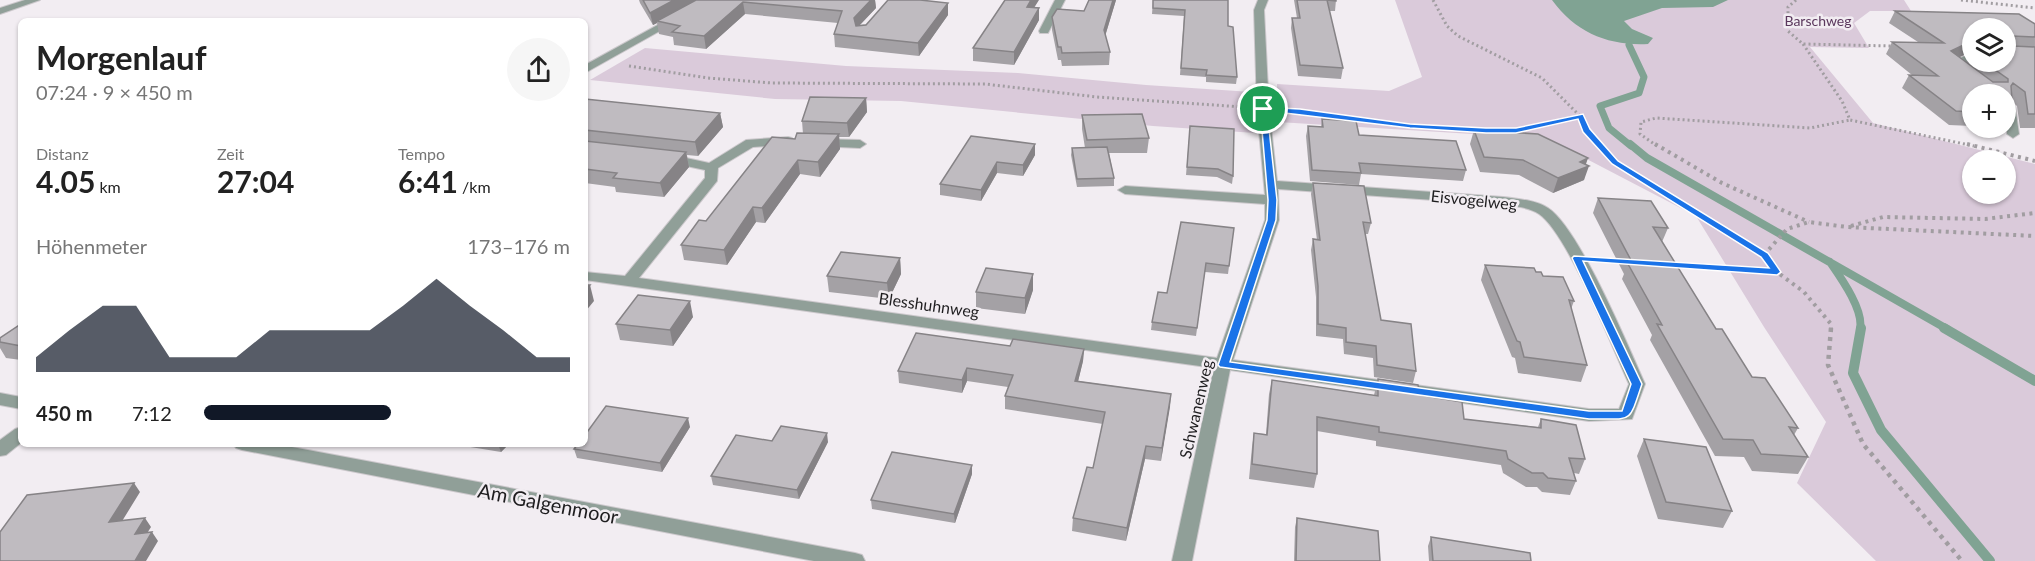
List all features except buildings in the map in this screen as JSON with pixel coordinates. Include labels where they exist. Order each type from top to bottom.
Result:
[{"type":"street","points":[[0,11],[35,0]]},
{"type":"street","points":[[588,68],[710,0]]},
{"type":"street","points":[[1044,31],[1060,0]]},
{"type":"street","name":"Schwanenweg","points":[[1182,561],[1223,365],[1272,220],[1272,192],[1263,109],[1259,10],[1263,0]]},
{"type":"street","points":[[1962,60],[1952,64],[1962,71]]},
{"type":"street","points":[[1963,72],[1969,76]]},
{"type":"street","points":[[654,156],[688,160],[711,167],[750,143],[860,144]]},
{"type":"street","points":[[629,281],[712,178],[711,167]]},
{"type":"street","points":[[1125,190],[1272,192]]},
{"type":"street","name":"Eisvogelweg","points":[[1223,365],[1589,415],[1626,415],[1637,384],[1577,258],[1555,220],[1544,211],[1518,203],[1272,192]]},
{"type":"street","name":"Blesshuhnweg","points":[[588,276],[1223,365]]},
{"type":"street","points":[[0,399],[18,402]]},
{"type":"street","points":[[0,450],[18,435]]},
{"type":"street","name":"Am Galgenmoor","points":[[256,447],[767,554],[855,561]]},
{"type":"path","points":[[1433,0],[1447,26],[1458,36],[1542,78],[1580,116],[1586,130],[1615,162],[1764,255],[1777,272],[1804,292],[1831,324],[1828,365],[1863,444],[1962,561]]},
{"type":"path","points":[[1796,0],[1788,7],[1788,31],[1803,44],[1842,101],[1850,120]]},
{"type":"path","points":[[1961,0],[2035,8]]},
{"type":"path","points":[[1803,44],[1897,46]]},
{"type":"path","points":[[601,61],[708,78],[838,86],[985,84],[1097,98],[1300,111],[1410,126],[1516,131],[1580,116]]},
{"type":"path","points":[[2035,161],[2014,154],[1850,120],[1810,128],[1656,118],[1641,122],[1640,134],[1676,158],[1734,189],[1809,222],[1848,227],[2035,236]]},
{"type":"path","points":[[1848,227],[1883,217],[1985,219],[2035,213]]},
{"type":"path","points":[[1764,255],[1776,239],[1787,230],[1809,222]]},
{"type":"path","points":[[1577,258],[1631,261]]},
{"type":"path","points":[[1666,263],[1777,272]]},
{"type":"green space","name":"Barschweg","points":[[1395,0],[1904,0],[1911,11],[1870,11],[1854,23],[1869,48],[1810,47],[1873,123],[1980,150],[1962,150],[1962,204],[2016,204],[2016,159],[2035,164],[2035,561],[1876,561],[1797,483],[1826,422],[1696,216],[1554,142],[1521,137],[1278,122],[1277,84],[1389,91],[1422,77]]},
{"type":"green space","points":[[645,48],[846,66],[1018,73],[1252,92],[1255,133],[1153,126],[901,101],[775,99],[590,80]]},
{"type":"shaded area","points":[[1552,0],[1728,0],[1713,7],[1662,8],[1624,21],[1632,29],[1653,38],[1648,44],[1634,44],[1620,43],[1594,35],[1572,21]]},
{"type":"waterway","points":[[1629,45],[1644,77],[1639,93],[1600,106],[1609,128],[1631,146]]},
{"type":"waterway","points":[[1630,144],[1647,158],[1830,262]]},
{"type":"waterway","points":[[1830,262],[1947,329]]},
{"type":"waterway","points":[[1830,262],[1855,304],[1859,313],[1860,329]]},
{"type":"waterway","points":[[1861,328],[1853,373],[1881,430],[1990,561]]},
{"type":"waterway","points":[[1944,328],[2035,381]]},
{"type":"route","points":[[1263,109],[1300,111],[1410,126],[1516,131],[1580,116],[1586,130],[1615,162],[1764,255],[1777,272],[1577,258],[1637,384],[1626,415],[1589,415],[1223,365],[1272,220],[1263,109]]}]
